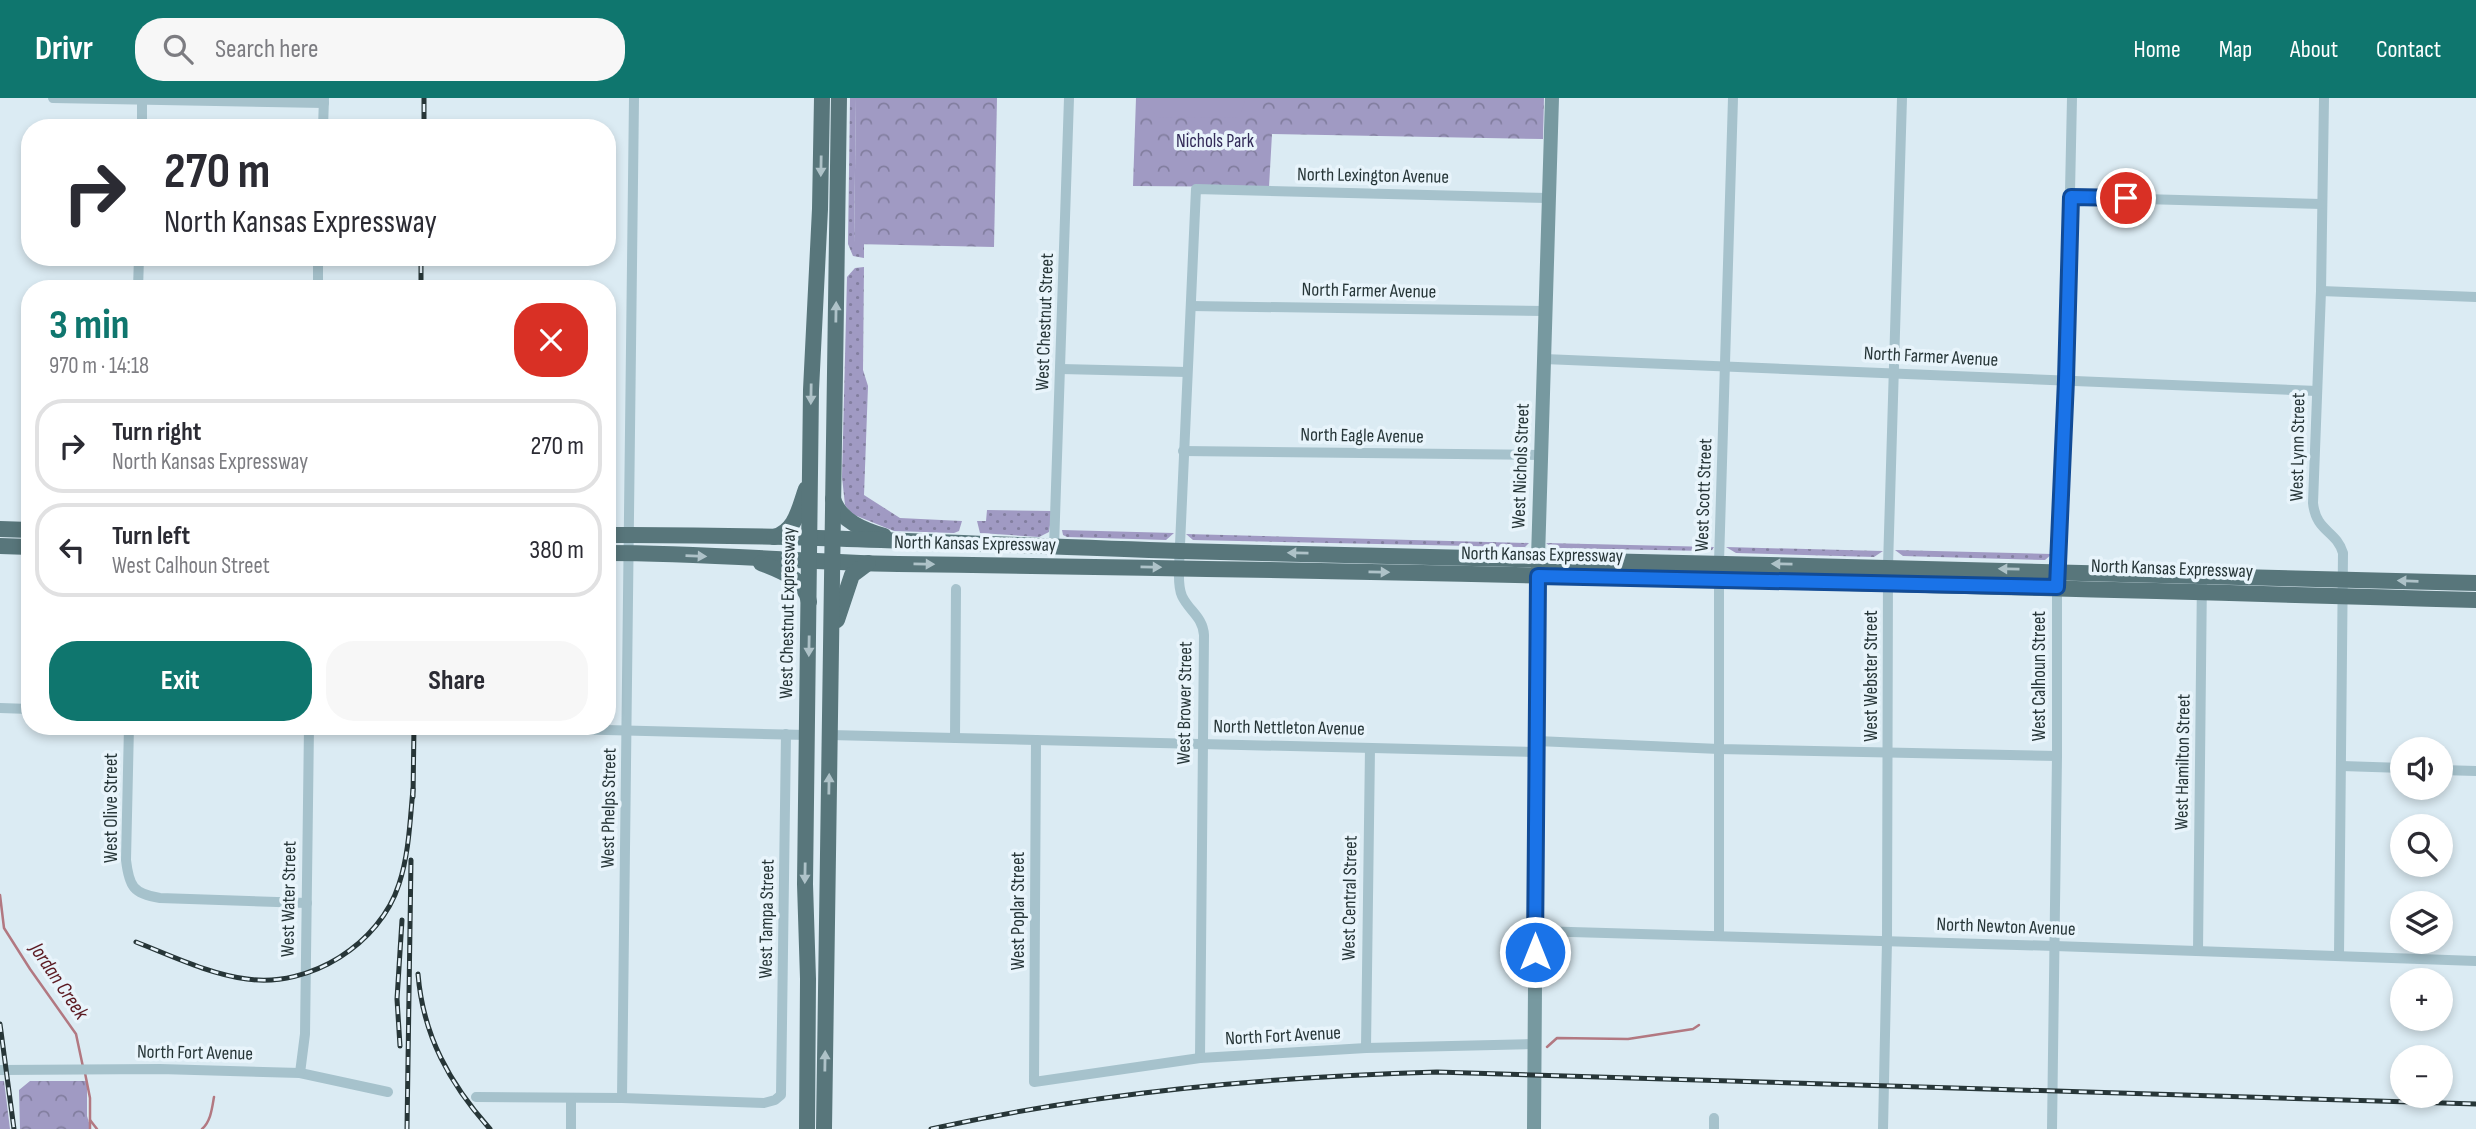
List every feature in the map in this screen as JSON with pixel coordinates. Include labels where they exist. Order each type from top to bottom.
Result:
[{"type":"main road","name":"West Chestnut Expressway","points":[[807,1129],[808,979],[805,884],[811,390],[820,209],[822,98]]},
{"type":"main road","points":[[824,1129],[839,98]]},
{"type":"main road","points":[[774,537],[784,533],[794,522],[811,477]]},
{"type":"main road","points":[[833,498],[851,523],[872,533],[903,542]]},
{"type":"main road","points":[[1,528],[21,529]]},
{"type":"main road","name":"North Kansas Expressway","points":[[616,535],[774,537],[1179,551],[1719,562],[2057,587],[2476,600]]},
{"type":"main road","points":[[0,546],[21,547]]},
{"type":"main road","name":"North Kansas Expressway","points":[[616,553],[868,563],[1719,579],[2057,570],[2476,583]]},
{"type":"main road","points":[[735,557],[761,563],[795,579],[804,589],[810,611]]},
{"type":"main road","points":[[831,639],[852,575],[868,563]]},
{"type":"street","points":[[53,98],[324,100],[323,119]]},
{"type":"street","name":"West Phelps Street","points":[[622,1098],[634,98]]},
{"type":"street","name":"West Chestnut Street","points":[[1054,547],[1069,98]]},
{"type":"street","name":"West Nichols Street","points":[[1534,1129],[1538,558],[1552,98]]},
{"type":"street","name":"West Scott Street","points":[[1718,936],[1719,562],[1734,98]]},
{"type":"street","name":"West Webster Street","points":[[1883,1129],[1887,941],[1888,575],[1902,98]]},
{"type":"street","name":"West Calhoun Street","points":[[2052,1129],[2057,570],[2066,380],[2072,98]]},
{"type":"street","name":"West Lynn Street","points":[[2324,98],[2314,511],[2319,524],[2341,546],[2343,560],[2339,955]]},
{"type":"street","points":[[142,99],[142,119]]},
{"type":"street","name":"North Lexington Avenue","points":[[1196,189],[1548,198]]},
{"type":"street","name":"West Brower Street","points":[[1196,189],[1182,451],[1179,567],[1180,592],[1203,626],[1200,1058]]},
{"type":"street","points":[[2071,197],[2321,204]]},
{"type":"street","points":[[2321,290],[2476,297]]},
{"type":"street","name":"North Farmer Avenue","points":[[1191,306],[1545,311]]},
{"type":"street","name":"North Farmer Avenue","points":[[1544,359],[2316,391]]},
{"type":"street","points":[[1061,369],[1187,372]]},
{"type":"street","name":"North Eagle Avenue","points":[[1182,451],[1541,455]]},
{"type":"street","name":"West Hamilton Street","points":[[2198,951],[2202,575]]},
{"type":"street","points":[[955,738],[956,590]]},
{"type":"street","points":[[0,708],[21,709]]},
{"type":"street","points":[[616,730],[807,735]]},
{"type":"street","name":"West Tampa Street","points":[[622,1098],[764,1103],[781,1095],[786,734]]},
{"type":"street","name":"West Olive Street","points":[[129,735],[126,860],[128,877],[134,889],[146,896],[160,898],[307,903]]},
{"type":"street","name":"West Water Street","points":[[300,1073],[305,1034],[309,735]]},
{"type":"street","name":"North Nettleton Avenue","points":[[830,735],[1370,748],[1537,746],[2057,756]]},
{"type":"street","name":"West Poplar Street","points":[[1034,1082],[1036,740]]},
{"type":"street","name":"West Central Street","points":[[1366,1048],[1370,748]]},
{"type":"street","points":[[2342,766],[2390,768]]},
{"type":"street","points":[[2453,770],[2476,771]]},
{"type":"street","name":"North Newton Avenue","points":[[1536,931],[2476,961]]},
{"type":"street","name":"North Fort Avenue","points":[[1034,1082],[1200,1058],[1366,1048],[1535,1044]]},
{"type":"street","name":"North Fort Avenue","points":[[0,1070],[300,1073],[388,1092]]},
{"type":"street","points":[[476,1097],[622,1098]]},
{"type":"street","points":[[571,1098],[571,1129]]},
{"type":"green space","points":[[850,98],[856,98],[854,243],[864,244],[864,258],[853,256],[848,244]]},
{"type":"green space","points":[[856,98],[997,98],[994,247],[854,244]]},
{"type":"green space","name":"Nichols Park","points":[[1136,98],[1544,98],[1543,139],[1272,134],[1269,187],[1133,186]]},
{"type":"green space","points":[[1148,98],[1246,98],[1239,118],[1157,117],[1148,105]]},
{"type":"green space","points":[[864,267],[863,370],[868,386],[864,495],[900,518],[962,521],[959,531],[954,533],[894,531],[852,514],[845,505],[842,477],[847,277],[855,268]]},
{"type":"green space","points":[[987,510],[1052,511],[1049,532],[1039,537],[980,533],[977,521],[986,521]]},
{"type":"green space","points":[[1062,530],[1174,533],[1166,540],[1067,537]]},
{"type":"green space","points":[[1186,534],[1529,543],[1520,547],[1193,540]]},
{"type":"green space","points":[[1546,543],[1714,547],[1707,551],[1553,548]]},
{"type":"green space","points":[[1726,547],[1883,551],[1874,557],[1736,553]]},
{"type":"green space","points":[[1895,550],[2052,554],[2045,560],[1903,556]]},
{"type":"green space","points":[[0,1081],[4,1081],[10,1129],[0,1129]]},
{"type":"green space","points":[[30,1081],[87,1081],[87,1116],[91,1129],[20,1129],[19,1090]]},
{"type":"waterway","name":"Jordan Creek","points":[[0,895],[4,928],[76,1034],[83,1067]]},
{"type":"waterway","points":[[1547,1047],[1557,1038],[1628,1039],[1693,1029],[1699,1025]]},
{"type":"waterway","name":"Jordan Creek","points":[[85,1073],[90,1098],[90,1129]]},
{"type":"waterway","points":[[202,1129],[209,1118],[214,1097]]},
{"type":"waterway","name":"Jordan Creek","points":[[90,1120],[97,1129]]},
{"type":"railway","points":[[424,98],[424,119]]},
{"type":"railway","points":[[421,266],[421,280]]},
{"type":"railway","points":[[413,797],[414,735]]},
{"type":"railway","points":[[136,942],[205,969],[247,979],[271,980],[295,976],[318,969],[340,957],[359,943],[390,906],[405,861],[413,789]]},
{"type":"railway","points":[[407,1129],[411,860]]},
{"type":"railway","points":[[400,1046],[397,999],[402,920]]},
{"type":"railway","points":[[418,974],[426,1018],[441,1058],[463,1095],[490,1129]]},
{"type":"railway","points":[[0,1024],[14,1129]]},
{"type":"railway","points":[[931,1129],[1057,1105],[1183,1088],[1437,1072],[2476,1104]]},
{"type":"route","points":[[1535,952],[1538,576],[2057,587],[2071,197],[2126,198]]}]
